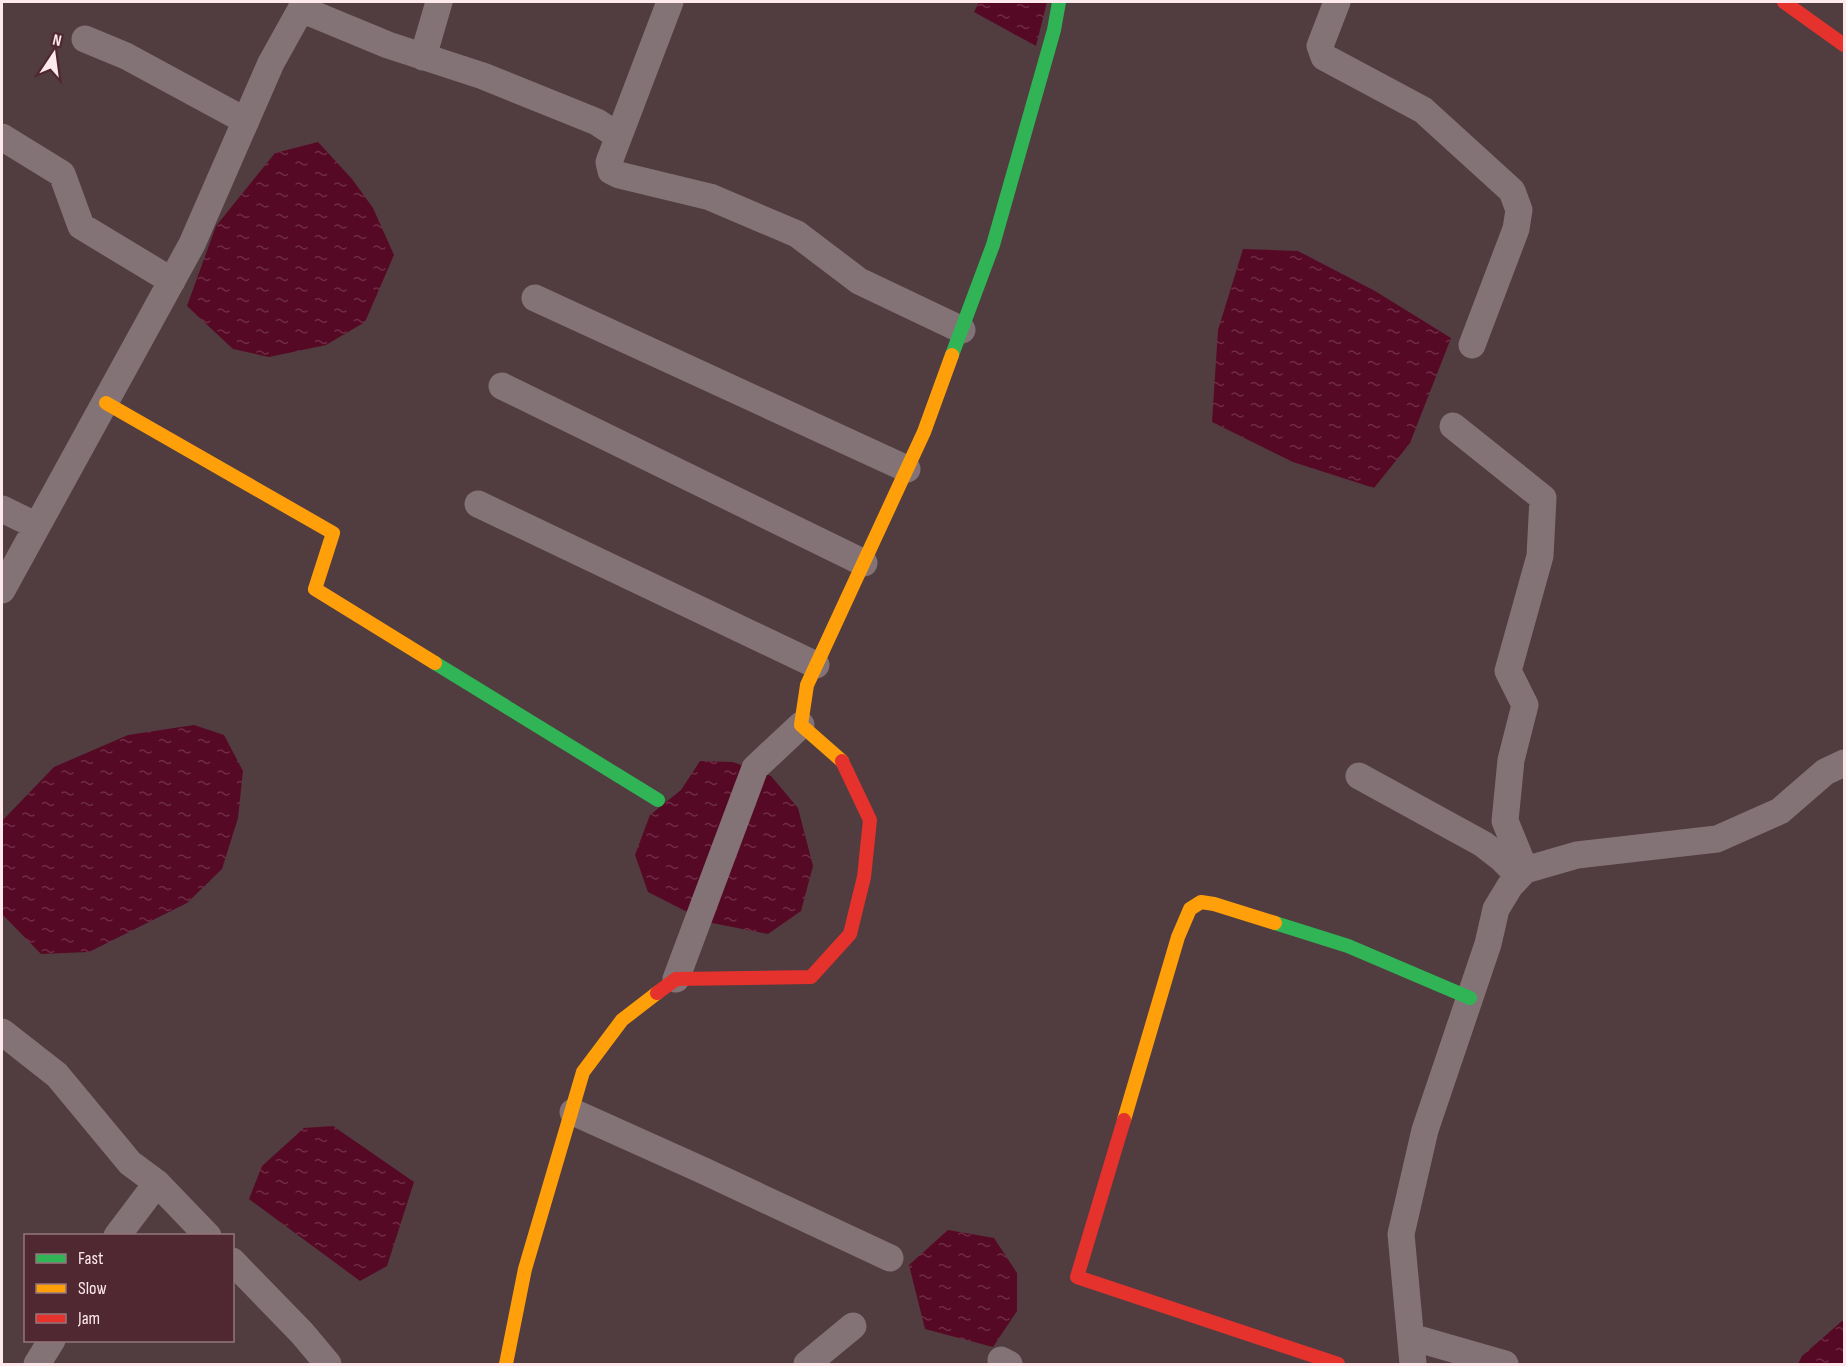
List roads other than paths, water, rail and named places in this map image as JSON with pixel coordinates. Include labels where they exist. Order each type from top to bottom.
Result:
[{"type":"street","points":[[423,57],[439,2]]},
{"type":"street","points":[[670,2],[618,136],[609,162],[611,171],[619,175],[710,197],[797,234],[859,281],[962,330]]},
{"type":"street","points":[[506,1365],[525,1269],[583,1072],[622,1020],[676,980],[755,768],[801,725],[807,685],[924,432],[993,245],[1054,30],[1059,2]]},
{"type":"street","points":[[1337,2],[1320,46],[1324,57],[1423,110],[1512,191],[1519,210],[1515,229],[1472,345]]},
{"type":"street","points":[[1784,2],[1845,45]]},
{"type":"street","points":[[2,590],[192,244],[271,63],[303,5],[388,45],[483,76],[597,122],[618,136]]},
{"type":"street","points":[[85,39],[126,56],[246,121]]},
{"type":"street","points":[[2,137],[62,174],[81,226],[172,281]]},
{"type":"street","points":[[535,298],[908,469]]},
{"type":"street","points":[[502,386],[864,563]]},
{"type":"street","points":[[106,403],[333,532],[315,589],[658,800]]},
{"type":"street","points":[[1453,426],[1543,498],[1540,556],[1508,671],[1526,705],[1511,760],[1505,821],[1522,873]]},
{"type":"street","points":[[478,504],[816,665]]},
{"type":"street","points":[[2,509],[37,526]]},
{"type":"street","points":[[676,980],[811,977],[850,934],[864,877],[870,820],[841,758],[801,725]]},
{"type":"street","points":[[1413,1365],[1401,1234],[1425,1130],[1488,944],[1496,909],[1510,886],[1522,873],[1577,855],[1717,839],[1780,811],[1825,772],[1845,763]]},
{"type":"street","points":[[1359,776],[1483,844],[1522,873]]},
{"type":"street","points":[[1338,1365],[1077,1277],[1178,937],[1190,909],[1201,902],[1214,904],[1348,946],[1470,998]]},
{"type":"street","points":[[2,1032],[57,1075],[130,1163],[157,1183],[205,1234]]},
{"type":"street","points":[[573,1112],[890,1258]]},
{"type":"street","points":[[119,1234],[157,1183]]},
{"type":"street","points":[[234,1263],[302,1333],[328,1365]]},
{"type":"street","points":[[807,1365],[853,1326]]},
{"type":"street","points":[[1411,1337],[1505,1365]]},
{"type":"street","points":[[37,1365],[51,1342]]},
{"type":"water","points":[[979,2],[1047,2],[1036,46],[974,12]]},
{"type":"water","points":[[318,142],[352,179],[373,208],[394,255],[365,322],[326,345],[269,357],[233,349],[187,306],[216,226],[275,153]]},
{"type":"water","points":[[1243,249],[1298,251],[1375,291],[1451,338],[1410,443],[1374,488],[1293,462],[1212,422],[1218,330]]},
{"type":"water","points":[[194,725],[224,735],[243,771],[238,818],[222,869],[187,903],[89,952],[41,954],[2,914],[2,821],[54,767],[128,735]]},
{"type":"water","points":[[700,761],[733,762],[771,776],[798,808],[813,866],[801,911],[768,934],[707,922],[648,892],[635,855],[650,815],[681,790]]},
{"type":"water","points":[[333,1126],[414,1182],[387,1266],[360,1281],[249,1199],[262,1166],[304,1128]]},
{"type":"water","points":[[948,1230],[994,1238],[1017,1273],[1017,1311],[993,1347],[925,1329],[909,1265]]},
{"type":"water","points":[[1844,1321],[1844,1364],[1798,1364],[1802,1356]]}]
